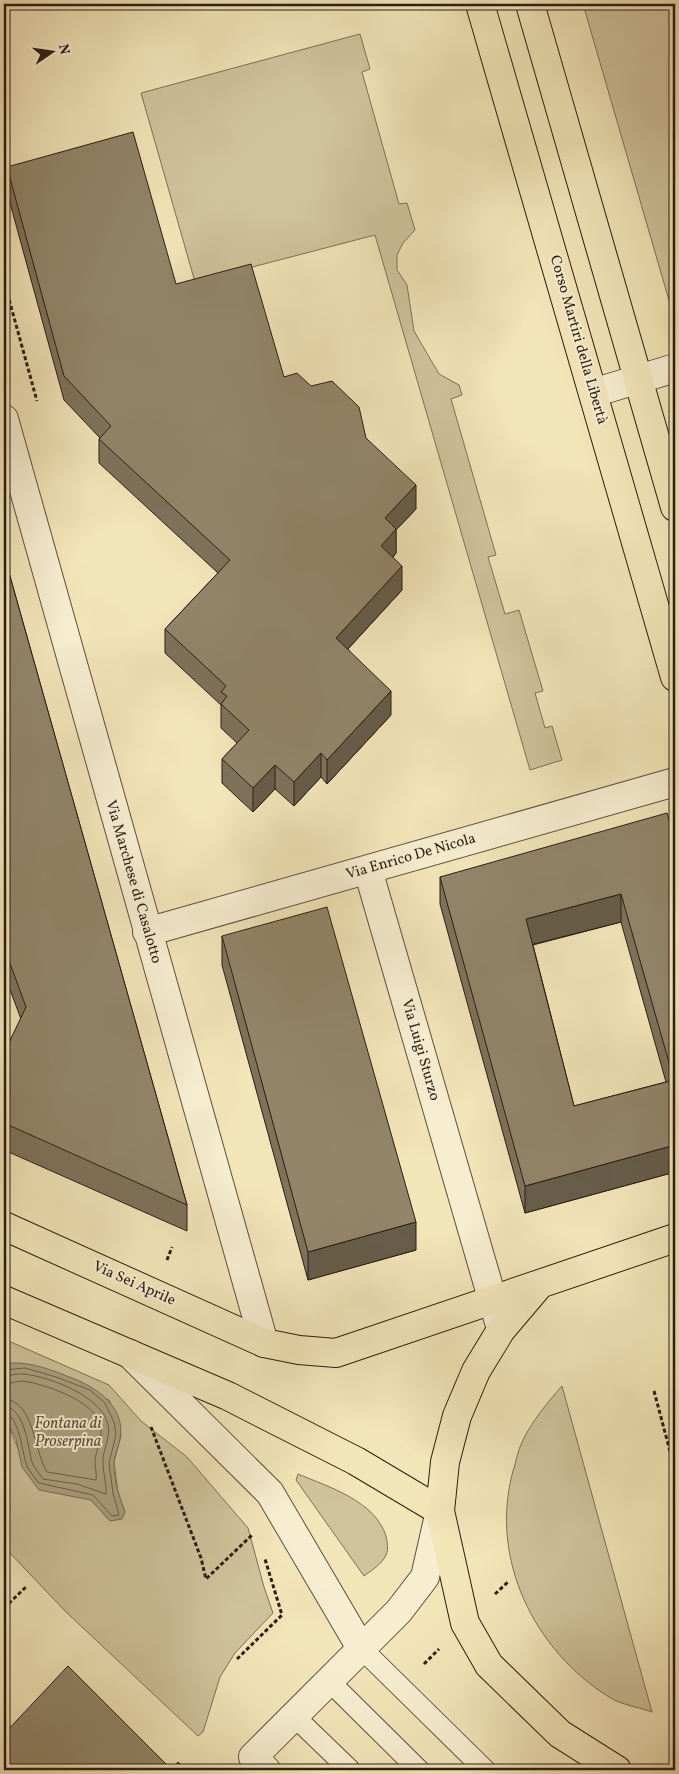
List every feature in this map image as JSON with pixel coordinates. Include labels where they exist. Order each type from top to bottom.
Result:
[{"type":"main road","name":"Corso Martiri della Libertà","points":[[480,4],[675,677]]},
{"type":"main road","points":[[530,4],[675,507]]},
{"type":"main road","name":"Via Sei Aprile","points":[[4,1226],[264,1343],[300,1350],[336,1353],[675,1238]]},
{"type":"main road","points":[[540,1284],[501,1330],[476,1371],[457,1416],[445,1462],[440,1510],[465,1623],[489,1666],[560,1734],[617,1770]]},
{"type":"main road","points":[[4,1300],[228,1396],[356,1461],[440,1510]]},
{"type":"street","points":[[593,393],[675,368]]},
{"type":"street","name":"Via Marchese di Casalotto","points":[[4,419],[264,1343]]},
{"type":"street","name":"Via Enrico De Nicola","points":[[147,932],[675,782]]},
{"type":"street","name":"Via Luigi Sturzo","points":[[368,870],[472,1230],[494,1299],[501,1330]]},
{"type":"street","points":[[130,1354],[270,1493],[361,1648]]},
{"type":"street","points":[[266,1770],[253,1757],[399,1611],[425,1578],[440,1510]]},
{"type":"lane","points":[[361,1648],[485,1770]]},
{"type":"lane","points":[[329,1681],[418,1770]]},
{"type":"lane","points":[[294,1716],[350,1770]]},
{"type":"path","points":[[654,1391],[675,1470]]},
{"type":"path","points":[[158,1427],[152,1422],[151,1430],[201,1558],[206,1579],[256,1530],[259,1540]]},
{"type":"path","points":[[237,1659],[282,1616],[265,1558]]},
{"type":"path","points":[[4,1608],[27,1586]]},
{"type":"shaded area","points":[[583,4],[675,4],[675,321]]},
{"type":"shaded area","points":[[360,34],[370,69],[362,72],[399,204],[407,203],[415,230],[403,243],[397,255],[397,270],[407,285],[414,331],[439,374],[459,385],[462,395],[451,399],[496,555],[488,557],[505,614],[519,610],[543,691],[535,693],[545,728],[552,726],[562,760],[530,770],[375,235],[195,282],[141,93]]},
{"type":"shaded area","points":[[4,1339],[109,1385],[141,1421],[187,1457],[248,1528],[273,1613],[235,1653],[220,1677],[203,1732],[198,1736],[65,1611],[9,1552],[4,1550],[4,1415],[20,1453],[74,1495],[91,1500],[110,1521],[125,1512],[118,1492],[114,1462],[121,1436],[119,1421],[109,1400],[10,1363],[4,1366]]},
{"type":"shaded area","points":[[562,1386],[652,1712],[624,1704],[609,1697],[582,1677],[559,1654],[539,1628],[524,1599],[513,1569],[507,1537],[507,1504],[513,1471],[519,1449],[530,1427]]},
{"type":"shaded area","points":[[298,1474],[337,1490],[372,1513],[386,1536],[388,1546],[387,1553],[380,1564],[364,1576],[296,1480]]},
{"type":"water","name":"Fontana di Proserpina","points":[[10,1363],[42,1367],[81,1382],[99,1393],[114,1408],[121,1427],[114,1464],[117,1488],[125,1512],[122,1519],[110,1521],[91,1500],[39,1490],[22,1467],[16,1439],[4,1415],[4,1366]]},
{"type":"building","points":[[133,132],[176,284],[251,264],[284,377],[297,373],[311,386],[332,381],[359,407],[366,438],[416,485],[385,518],[396,529],[381,546],[402,566],[336,638],[391,691],[327,760],[321,753],[294,782],[275,765],[253,788],[222,759],[249,730],[221,704],[227,696],[221,692],[226,686],[165,629],[230,560],[99,439],[111,426],[64,376],[7,167]]},
{"type":"building","points":[[4,555],[187,1205],[4,1123],[4,1048],[6,1049],[26,1007],[4,947]]},
{"type":"building","points":[[667,813],[675,841],[675,1145],[525,1186],[440,877]],"holes":[[[621,894],[674,1080],[574,1106],[526,919]]]},
{"type":"building","points":[[327,907],[416,1222],[308,1252],[222,936]]},
{"type":"building","points":[[68,1666],[171,1769],[178,1762],[187,1770],[7,1770],[4,1767],[4,1734]]}]
